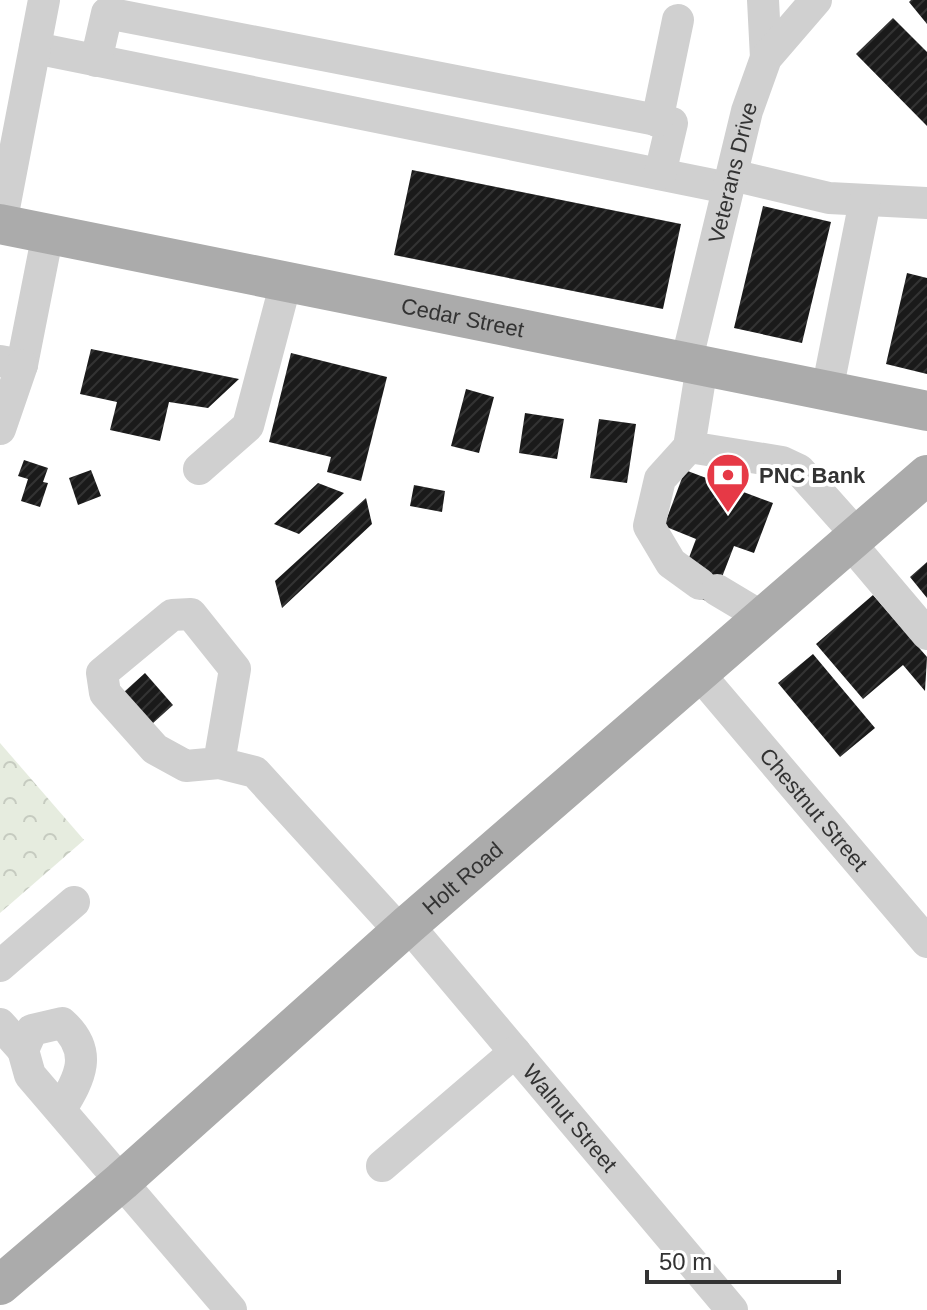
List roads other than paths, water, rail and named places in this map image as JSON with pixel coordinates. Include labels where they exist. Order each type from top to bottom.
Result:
[{"type":"main road","name":"Cedar Street","points":[[1,224],[927,411]]},
{"type":"main road","name":"Holt Road","points":[[0,1285],[122,1181],[404,928],[700,675],[927,475]]},
{"type":"street","points":[[1,224],[44,0]]},
{"type":"street","points":[[763,0],[766,58]]},
{"type":"street","name":"Veterans Drive","points":[[689,447],[694,365],[747,111],[766,58],[816,0]]},
{"type":"street","points":[[96,61],[107,13],[672,123],[660,174]]},
{"type":"street","points":[[657,121],[678,20]]},
{"type":"street","points":[[35,48],[660,174],[829,198],[927,203]]},
{"type":"street","points":[[827,391],[865,201]]},
{"type":"street","points":[[0,429],[11,363],[48,233]]},
{"type":"street","points":[[199,469],[248,426],[286,282]]},
{"type":"street","points":[[764,618],[671,563],[649,526],[660,479],[689,447],[782,462],[799,470],[927,634]]},
{"type":"street","points":[[191,614],[235,669],[219,763],[186,766],[155,749],[105,693],[102,673],[172,615],[191,614]]},
{"type":"street","name":"Chestnut Street","points":[[700,675],[927,942]]},
{"type":"street","name":"Walnut Street","points":[[219,763],[255,772],[404,928],[515,1052],[732,1310]]},
{"type":"street","points":[[0,966],[74,902]]},
{"type":"street","points":[[23,1050],[32,1030],[62,1023],[75,1035],[80,1048],[80,1077],[61,1109]]},
{"type":"street","points":[[0,1024],[23,1050],[30,1075],[231,1310]]},
{"type":"street","points":[[382,1166],[515,1052]]},
{"type":"place","name":"PNC Bank","points":[[728,514]]}]
